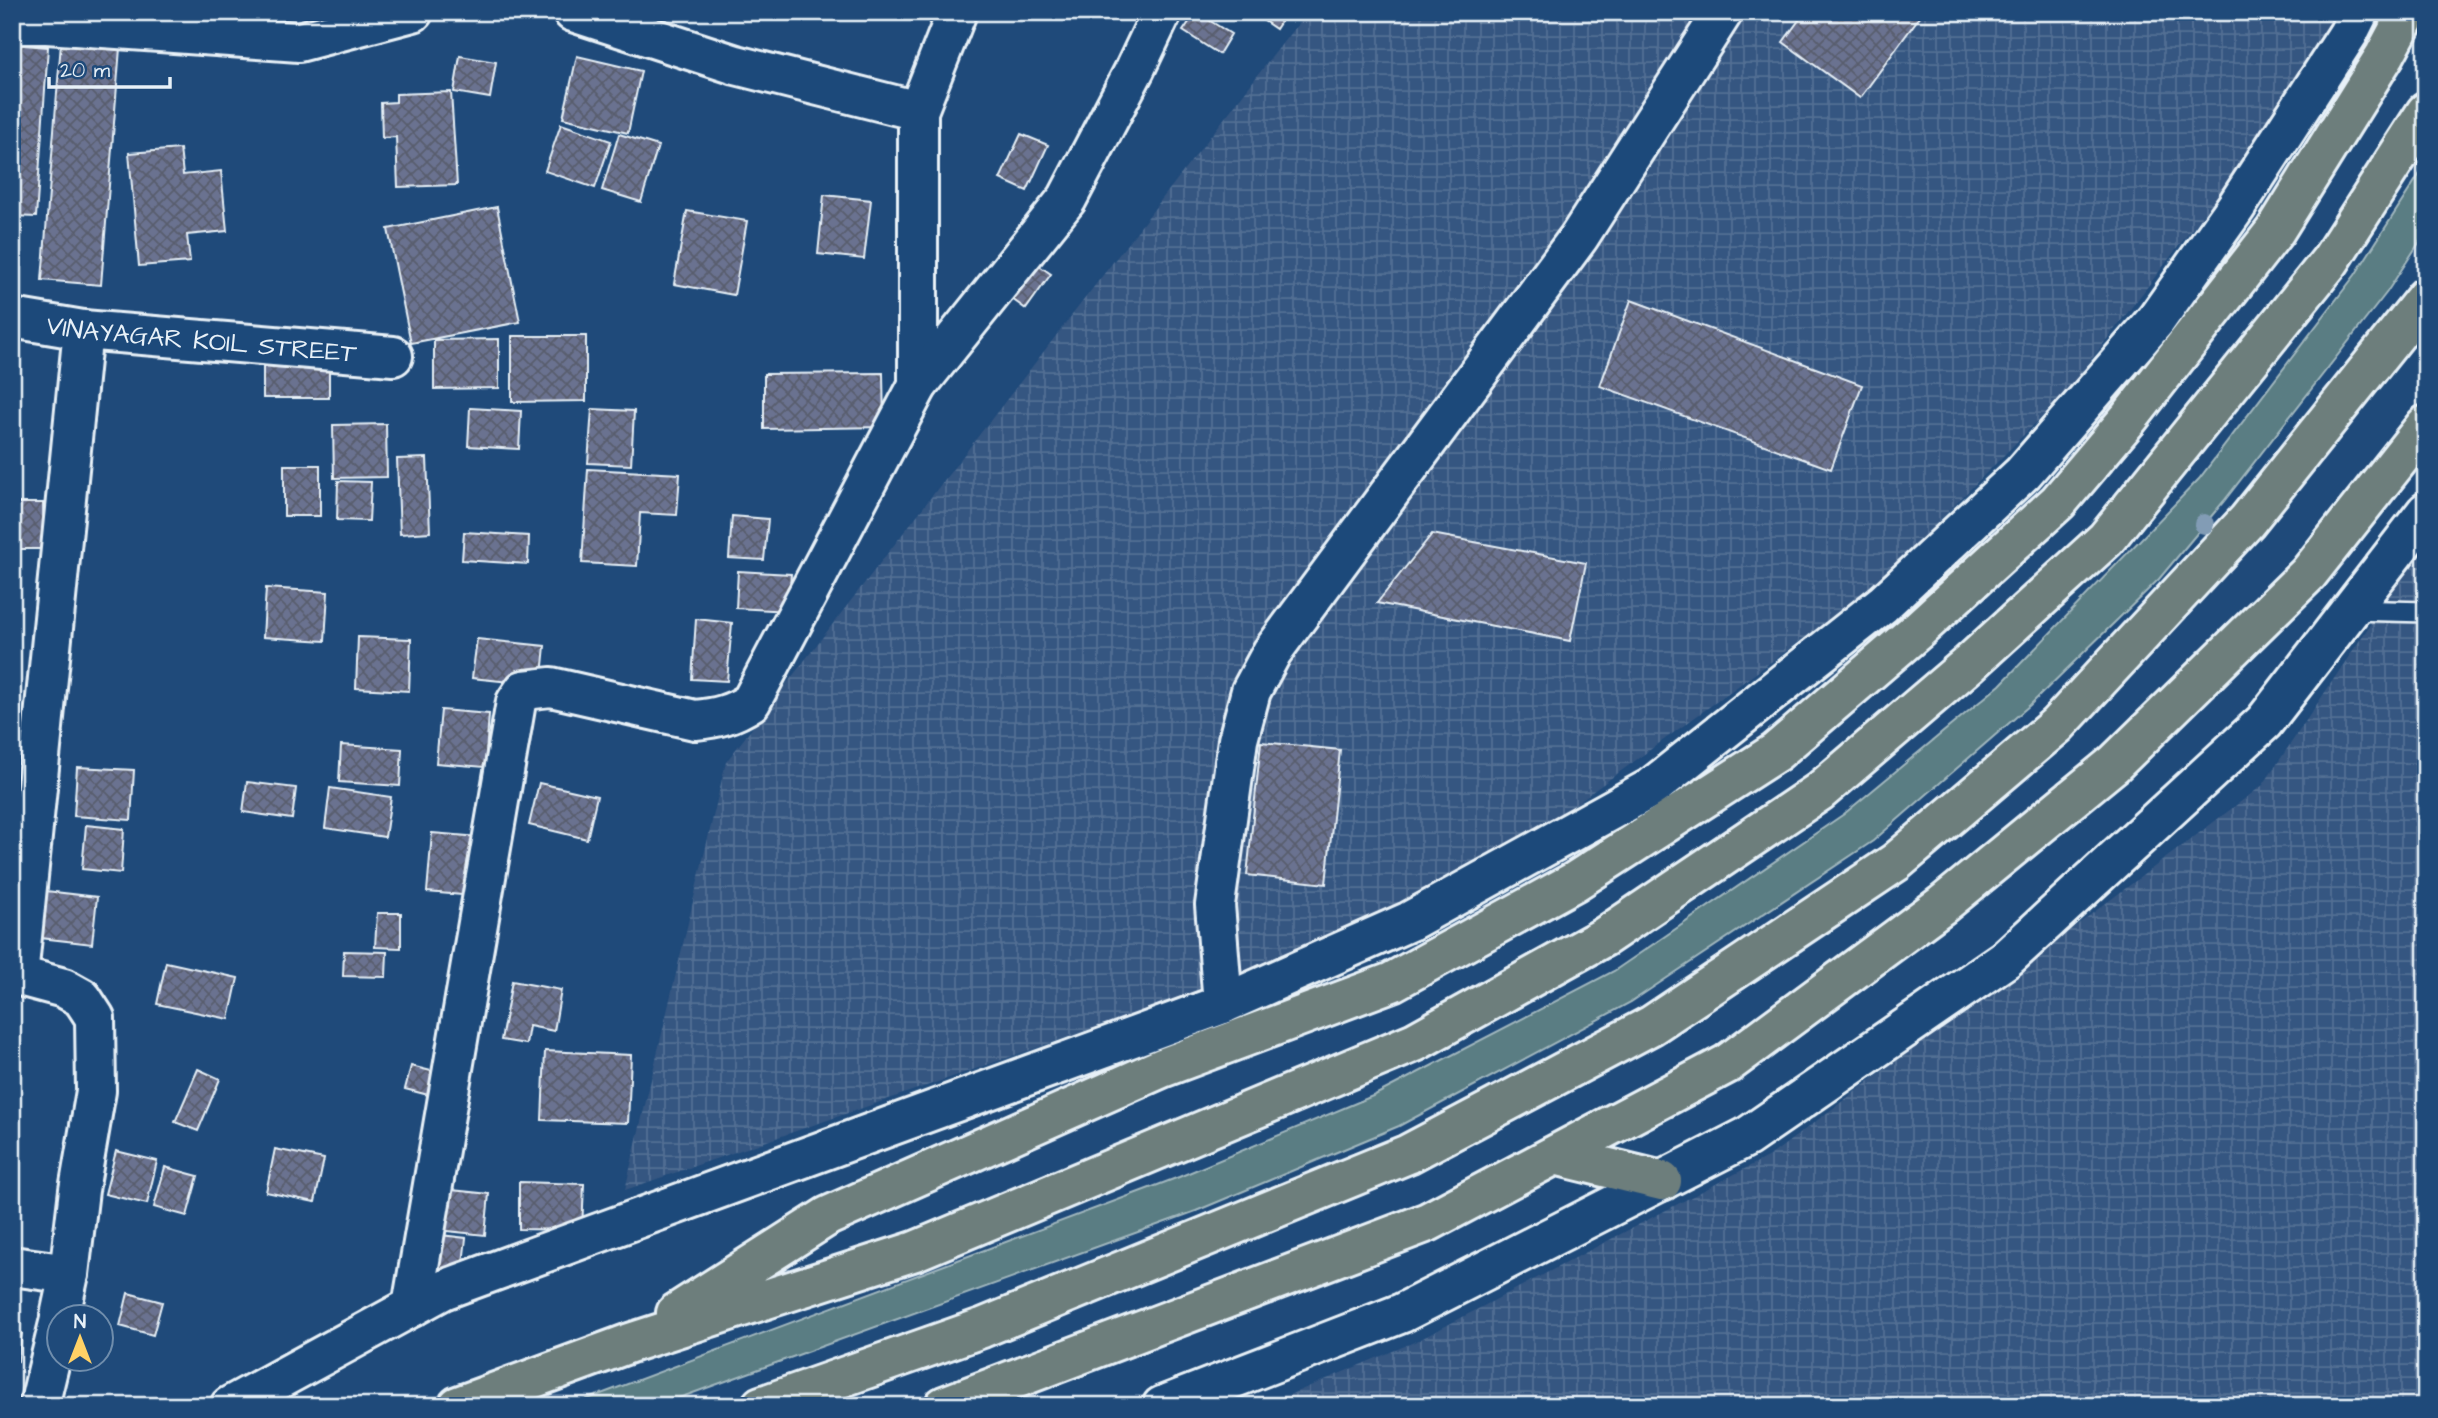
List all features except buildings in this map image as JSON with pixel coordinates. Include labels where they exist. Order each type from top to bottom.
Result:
[{"type":"highway","points":[[630,1343],[828,1216],[1162,1068],[1392,982],[1574,882],[1776,752],[1919,629],[2058,502],[2129,418],[2275,231],[2385,55],[2408,12]]},
{"type":"highway","points":[[458,1406],[630,1343],[915,1251],[1415,1042],[1604,937],[1819,792],[1969,664],[2106,539],[2330,261],[2426,112]]},
{"type":"highway","points":[[761,1406],[982,1328],[1408,1154],[1652,1025],[1687,1002],[1896,862],[2057,725],[2247,521],[2426,297]]},
{"type":"highway","points":[[944,1406],[1428,1222],[1727,1064],[1942,905],[2114,764],[2308,574],[2426,425]]},
{"type":"highway","points":[[1555,1155],[1661,1181]]},
{"type":"street","points":[[12,24],[221,24],[299,42],[413,12]]},
{"type":"street","points":[[573,12],[736,65],[918,111]]},
{"type":"street","points":[[918,384],[918,111],[957,12]]},
{"type":"street","points":[[412,1307],[516,702],[524,690],[551,687],[695,720],[717,718],[736,712],[751,702],[918,384],[1067,199],[1162,12]]},
{"type":"street","points":[[1223,1004],[1215,905],[1238,740],[1251,691],[1272,652],[1579,237],[1723,12]]},
{"type":"street","points":[[229,1406],[443,1290],[1223,1004],[1410,921],[1651,788],[1883,604],[2023,474],[2156,320],[2235,207],[2348,34],[2359,12]]},
{"type":"street","name":"VINAYAGAR KOIL STREET","points":[[12,318],[83,330],[393,356]]},
{"type":"street","points":[[63,1302],[96,1091],[96,1018],[82,998],[64,988],[15,975],[83,330]]},
{"type":"street","points":[[1162,1406],[1402,1313],[1747,1138],[2007,958],[2264,722],[2426,512]]},
{"type":"street","points":[[12,1266],[69,1274]]},
{"type":"street","points":[[39,1406],[47,1372]]},
{"type":"lane","points":[[2350,610],[2426,612]]},
{"type":"shaded area","points":[[1310,12],[2343,12],[2324,58],[2067,391],[1873,588],[1424,914],[625,1190],[726,762],[1292,31]]},
{"type":"shaded area","points":[[2426,541],[2426,1406],[1263,1406],[1419,1340],[1771,1155],[2263,785]]},
{"type":"green space","points":[[2426,164],[2426,232],[2387,292],[2224,501],[2159,579],[2030,705],[1873,841],[1631,1002],[1399,1126],[1196,1211],[657,1406],[569,1406],[1179,1177],[1375,1095],[1614,971],[1844,814],[2000,685],[2199,479],[2355,275]]}]
